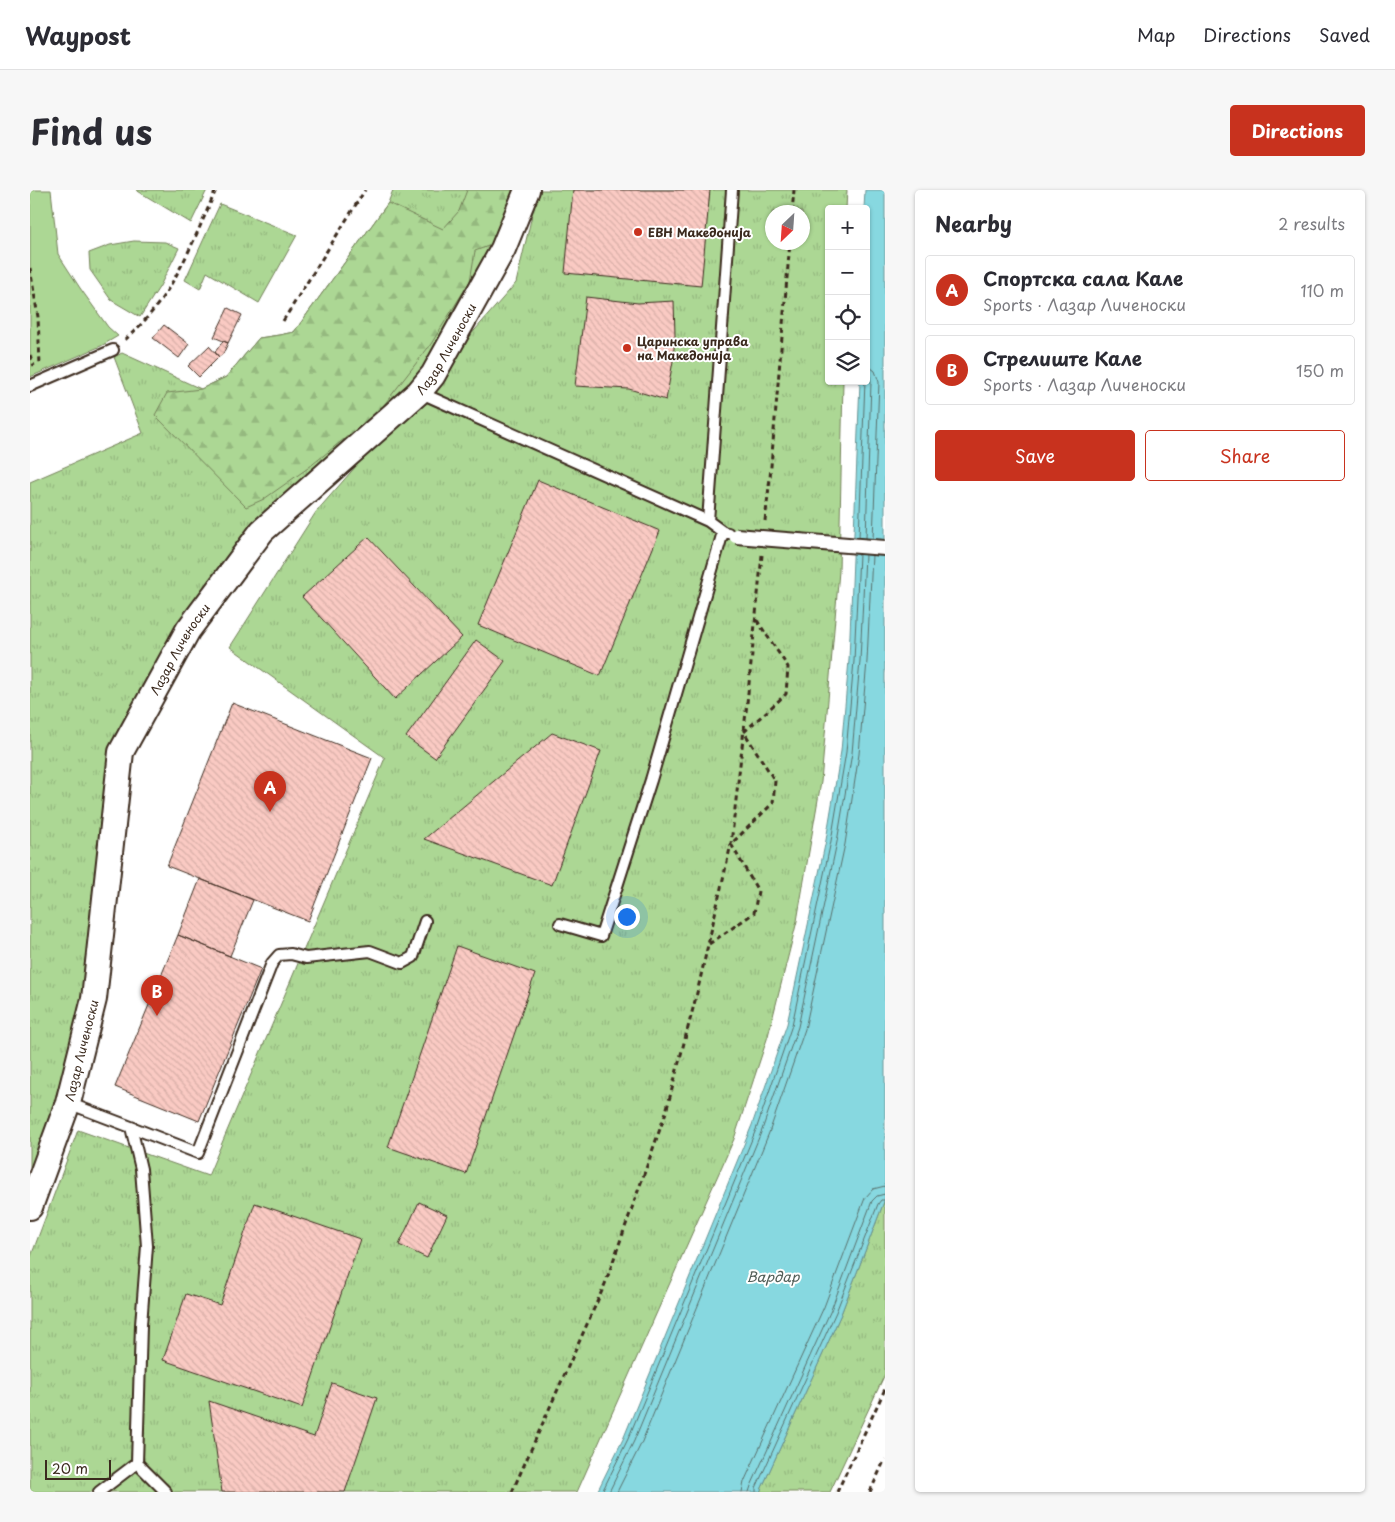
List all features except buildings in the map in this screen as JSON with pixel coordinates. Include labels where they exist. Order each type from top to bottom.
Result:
[{"type":"street","name":"Лазар Личеноски","points":[[30,1207],[68,1103],[94,999],[121,752],[188,630],[262,531],[419,392],[433,375],[503,249],[528,190]]},
{"type":"street","points":[[730,534],[885,548]]},
{"type":"lane","points":[[708,521],[732,190]]},
{"type":"lane","points":[[30,386],[113,350]]},
{"type":"lane","points":[[419,392],[708,521],[730,534],[602,936],[560,924]]},
{"type":"lane","points":[[68,1103],[198,1153],[272,963],[279,955],[290,954],[306,958],[370,951],[402,963],[413,957],[425,921]]},
{"type":"lane","points":[[131,1128],[141,1169],[147,1246],[141,1325],[136,1462],[166,1492]]},
{"type":"lane","points":[[99,1492],[136,1462]]},
{"type":"path","points":[[113,350],[124,342],[145,320],[162,297],[185,257],[216,190]]},
{"type":"path","points":[[283,321],[365,190]]},
{"type":"path","points":[[793,205],[794,190]]},
{"type":"path","points":[[764,530],[789,250]]},
{"type":"path","points":[[30,268],[38,317],[41,382]]},
{"type":"path","points":[[512,1492],[605,1284],[666,1112],[709,944],[731,844],[762,550]]},
{"type":"path","points":[[744,732],[786,694],[788,667],[756,619]]},
{"type":"path","points":[[731,844],[773,803],[775,781],[744,732]]},
{"type":"path","points":[[709,944],[754,913],[758,891],[731,844]]},
{"type":"path","points":[[837,1492],[885,1389]]},
{"type":"path","points":[[870,1492],[885,1459]]},
{"type":"green space","points":[[30,190],[51,190],[58,254],[108,327],[118,336],[101,346],[30,377]]},
{"type":"green space","points":[[136,190],[207,190],[191,223]]},
{"type":"green space","points":[[393,190],[514,190],[499,242],[438,358],[344,451],[235,545],[150,674],[95,912],[74,1039],[30,1175],[30,482],[143,433],[114,357],[122,353],[201,389],[226,377],[259,338],[294,332],[388,203]]},
{"type":"green space","points":[[467,190],[514,190],[499,242],[475,251],[470,281],[431,344],[380,410],[308,468],[264,499],[246,507],[155,415],[167,393],[201,389],[226,377],[259,338],[294,332],[388,203],[443,229],[459,211]]},
{"type":"green space","points":[[538,190],[847,190],[846,205],[825,205],[825,385],[843,385],[839,571],[821,782],[797,921],[768,1036],[734,1139],[577,1492],[30,1492],[30,1259],[78,1130],[208,1176],[385,758],[230,647],[316,512],[516,283]]},
{"type":"green space","points":[[220,204],[297,235],[259,303],[207,272],[200,289],[185,280]]},
{"type":"green space","points":[[134,241],[165,242],[179,248],[160,286],[140,317],[111,300],[90,270],[89,253],[110,245]]},
{"type":"green space","points":[[885,1199],[885,1374],[830,1492],[760,1492],[841,1314]]},
{"type":"water","name":"Вардар","points":[[865,190],[885,190],[885,1199],[841,1314],[760,1492],[597,1492],[624,1437],[752,1125],[787,1024],[826,840],[841,751],[849,660],[860,385],[870,385],[870,205],[864,205]]},
{"type":"place","name":"ЕВН Македонија","points":[[638,232]]},
{"type":"place","name":"Царинска управа на Македонија","points":[[627,348]]},
{"type":"place","name":"Спортска сала Кале","points":[[270,812]]},
{"type":"place","name":"Стрелиште Кале","points":[[157,1016]]}]
